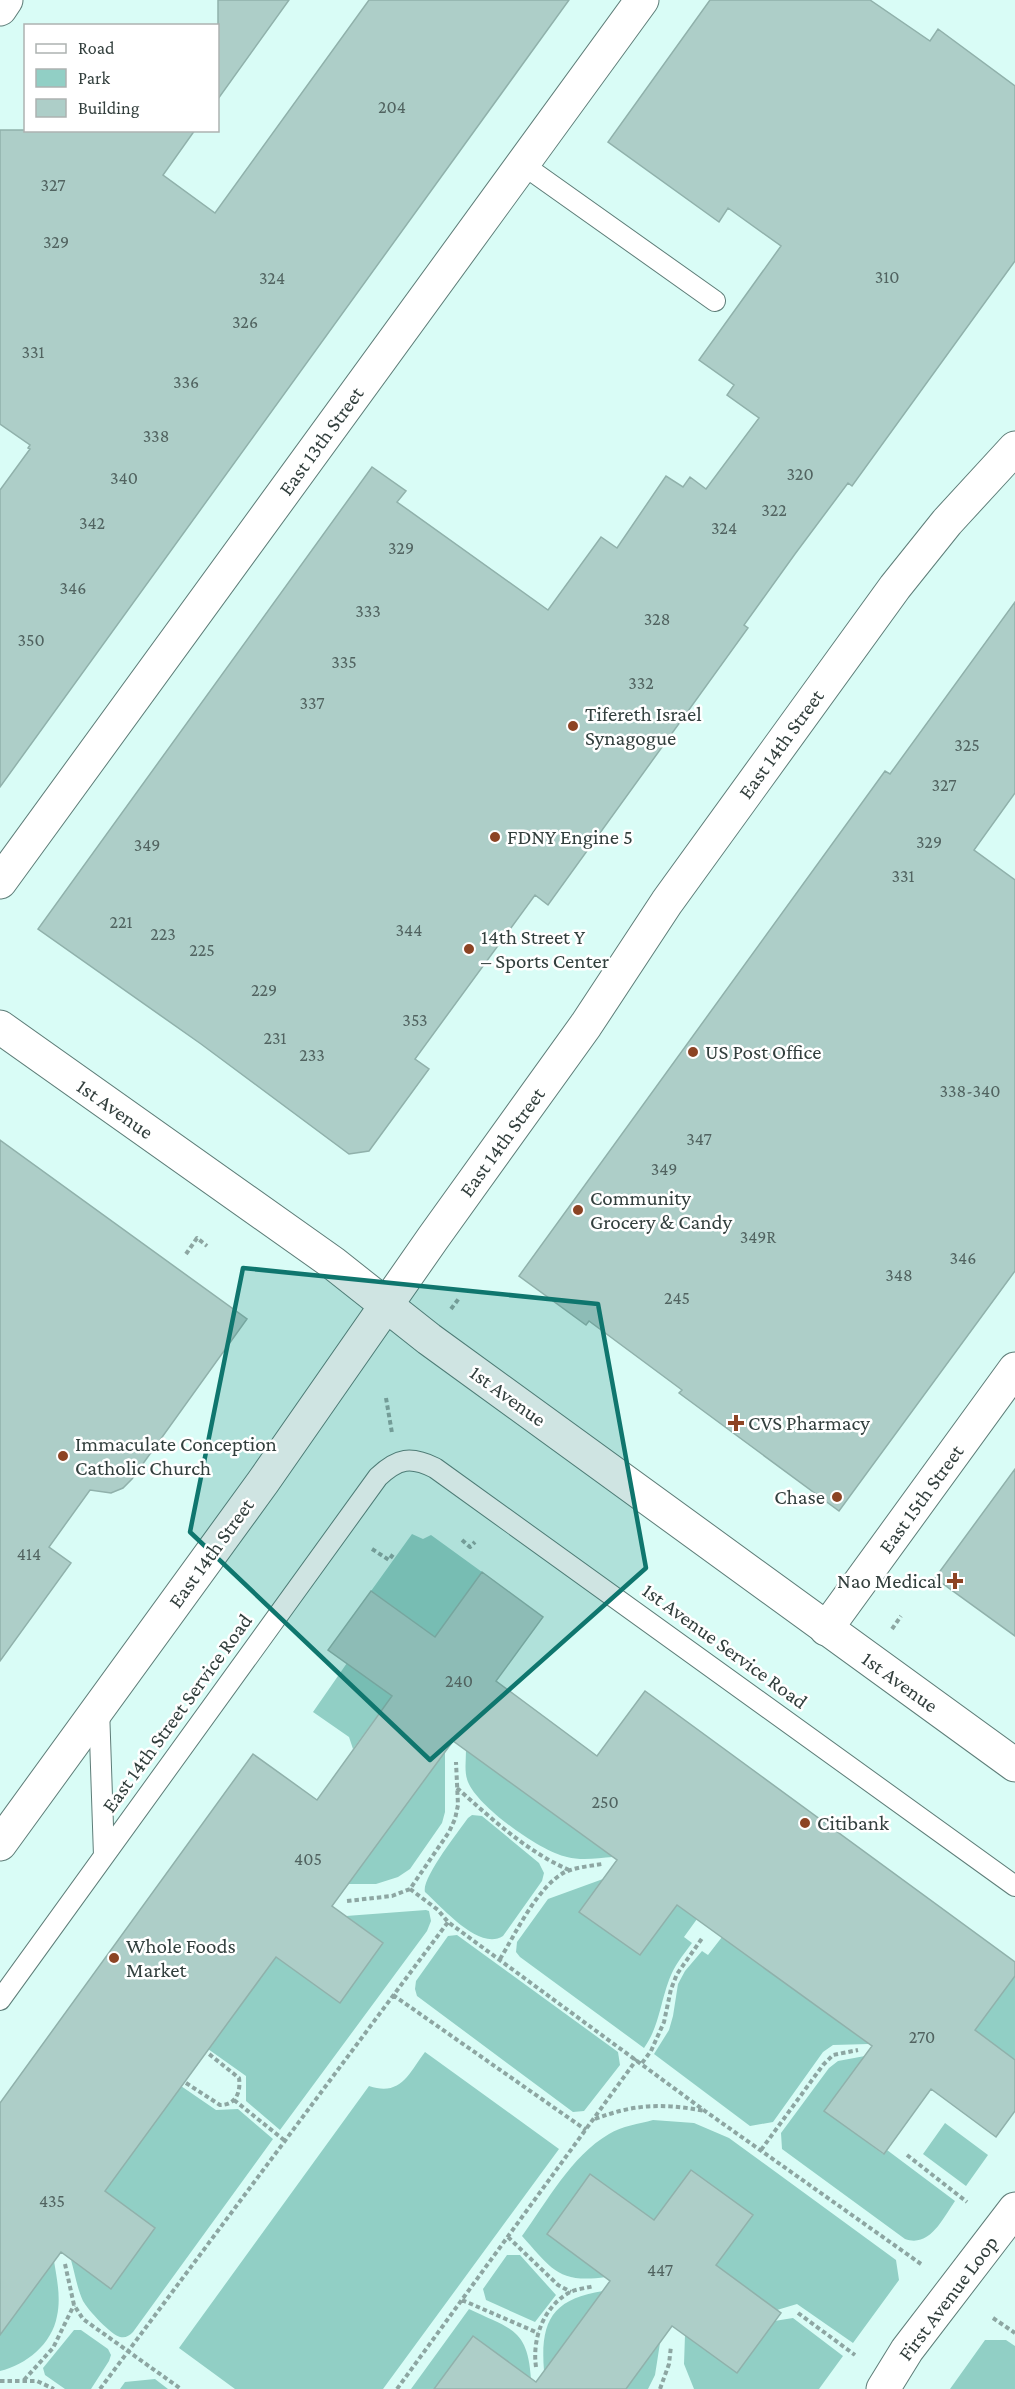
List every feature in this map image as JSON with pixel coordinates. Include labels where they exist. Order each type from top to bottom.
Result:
[{"type":"main road","points":[[0,9],[6,0]]},
{"type":"main road","name":"East 13th Street","points":[[0,882],[642,0]]},
{"type":"main road","name":"East 14th Street","points":[[0,1844],[263,1482],[586,1025],[667,902],[895,587],[947,522],[1015,448]]},
{"type":"main road","name":"1st Avenue","points":[[0,1027],[333,1263],[386,1305],[826,1629],[1015,1765]]},
{"type":"main road","name":"East 15th Street","points":[[826,1629],[1015,1369]]},
{"type":"main road","name":"First Avenue Loop","points":[[883,2389],[907,2350],[1015,2209]]},
{"type":"lane","points":[[522,165],[716,302]]},
{"type":"lane","name":"1st Avenue Service Road","points":[[400,1461],[414,1459],[435,1468],[1015,1886]]},
{"type":"lane","name":"East 14th Street Service Road","points":[[0,2000],[373,1484],[389,1467],[400,1461]]},
{"type":"lane","points":[[99,1708],[104,1856]]},
{"type":"path","points":[[186,1254],[197,1238],[207,1246]]},
{"type":"path","points":[[451,1310],[460,1297]]},
{"type":"path","points":[[386,1398],[392,1437]]},
{"type":"path","points":[[462,1540],[470,1547],[474,1542]]},
{"type":"path","points":[[372,1549],[389,1560],[394,1553]]},
{"type":"path","points":[[891,1629],[901,1616]]},
{"type":"path","points":[[347,1901],[392,1896],[410,1889],[450,1832],[455,1820],[458,1805],[456,1762]]},
{"type":"path","points":[[457,1788],[524,1845],[548,1861],[570,1871]]},
{"type":"path","points":[[500,1959],[550,1883],[570,1871],[584,1866],[602,1864]]},
{"type":"path","points":[[410,1889],[438,1910],[448,1922],[705,2111],[921,2264]]},
{"type":"path","points":[[100,2389],[448,1922]]},
{"type":"path","points":[[642,2063],[664,2022],[671,1989],[677,1974],[703,1937]]},
{"type":"path","points":[[393,1995],[586,2130]]},
{"type":"path","points":[[761,2150],[823,2065],[833,2055],[858,2050]]},
{"type":"path","points":[[186,2083],[220,2105],[234,2100],[239,2091],[238,2078],[210,2054]]},
{"type":"path","points":[[397,2389],[637,2059]]},
{"type":"path","points":[[234,2100],[284,2140]]},
{"type":"path","points":[[594,2120],[615,2111],[651,2105],[673,2105],[705,2111]]},
{"type":"path","points":[[907,2156],[967,2202]]},
{"type":"path","points":[[508,2237],[558,2285],[571,2292]]},
{"type":"path","points":[[65,2264],[74,2305],[83,2319],[181,2389]]},
{"type":"path","points":[[536,2367],[534,2355],[538,2333],[547,2314],[571,2292],[594,2286]]},
{"type":"path","points":[[462,2300],[538,2333]]},
{"type":"path","points":[[24,2380],[53,2348],[74,2305]]},
{"type":"path","points":[[798,2313],[855,2355]]},
{"type":"path","points":[[993,2318],[1015,2333]]},
{"type":"path","points":[[660,2389],[669,2364],[672,2346]]},
{"type":"path","points":[[0,2381],[24,2380],[46,2384],[54,2389]]},
{"type":"highlighted area","points":[[243,1268],[598,1304],[646,1568],[430,1760],[190,1532]]},
{"type":"green space","points":[[412,1534],[423,1539],[431,1535],[482,1572],[435,1637],[371,1591]]},
{"type":"green space","points":[[347,1663],[392,1696],[353,1749],[349,1737],[313,1712]]},
{"type":"green space","points":[[466,1750],[613,1857],[584,1859],[567,1857],[527,1838],[484,1804],[474,1792],[468,1782]]},
{"type":"green space","points":[[445,1751],[445,1812],[442,1823],[410,1869],[398,1877],[376,1884],[347,1884]]},
{"type":"green space","points":[[472,1815],[482,1816],[539,1863],[544,1873],[542,1881],[503,1936],[493,1939],[483,1938],[462,1926],[425,1892],[425,1886],[434,1867]]},
{"type":"green space","points":[[603,1879],[580,1912],[640,1955],[677,1904],[697,1919],[684,1937],[692,1943],[671,1975],[656,2024],[644,2048],[516,1952],[517,1942],[548,1899]]},
{"type":"green space","points":[[429,1911],[431,1921],[427,1931],[280,2130],[246,2101],[246,2076],[208,2049],[276,1957],[340,2003],[383,1943],[346,1916]]},
{"type":"green space","points":[[457,1935],[618,2052],[620,2065],[584,2111],[573,2112],[417,1996],[416,1981],[448,1936]]},
{"type":"green space","points":[[722,1937],[869,2044],[833,2045],[823,2052],[773,2122],[750,2126],[654,2054],[669,2030],[678,1984],[685,1971],[702,1951],[708,1955]]},
{"type":"green space","points":[[1015,1976],[1015,2060],[975,2030]]},
{"type":"green space","points":[[425,2052],[559,2149],[383,2389],[235,2389],[179,2348],[369,2086],[380,2089],[397,2086],[409,2075]]},
{"type":"green space","points":[[865,2056],[825,2111],[883,2154],[887,2150],[955,2201],[935,2230],[922,2239],[914,2241],[905,2239],[782,2149],[781,2133],[829,2068],[838,2061]]},
{"type":"green space","points":[[181,2086],[216,2110],[238,2109],[273,2139],[133,2332],[120,2337],[100,2322],[83,2301],[71,2260],[111,2288],[155,2228],[105,2191]]},
{"type":"green space","points":[[653,2120],[694,2123],[729,2138],[896,2260],[899,2280],[853,2343],[797,2304],[777,2310],[716,2265],[753,2215],[654,2220],[591,2175],[547,2234],[606,2277],[590,2279],[566,2276],[549,2265],[522,2236],[571,2167],[595,2143],[614,2131]]},
{"type":"green space","points":[[945,2123],[988,2155],[966,2186],[923,2154]]},
{"type":"green space","points":[[507,2255],[520,2255],[556,2295],[535,2322],[486,2300],[483,2289]]},
{"type":"green space","points":[[54,2261],[59,2302],[50,2336],[28,2358],[0,2371],[0,2335]]},
{"type":"green space","points":[[603,2291],[544,2371],[544,2339],[553,2315],[572,2300]]},
{"type":"green space","points":[[469,2309],[514,2332],[526,2349],[531,2379],[473,2336],[434,2389],[411,2389]]},
{"type":"green space","points":[[793,2318],[843,2356],[819,2389],[694,2389],[684,2364],[685,2335]]},
{"type":"green space","points":[[74,2330],[81,2330],[108,2349],[111,2355],[91,2389],[65,2389],[45,2375],[43,2368]]},
{"type":"green space","points":[[985,2340],[1006,2340],[1015,2346],[1015,2389],[950,2389]]},
{"type":"green space","points":[[660,2343],[655,2375],[648,2389],[626,2389]]},
{"type":"green space","points":[[155,2379],[168,2389],[120,2389],[125,2382]]},
{"type":"building","points":[[218,0],[289,0],[219,98]]},
{"type":"building","points":[[369,0],[569,0],[0,787],[0,490],[30,449],[28,448],[30,445],[0,424],[0,130],[194,132],[163,175],[215,213]]},
{"type":"building","points":[[710,0],[870,0],[930,41],[938,29],[1015,86],[1015,261],[852,486],[848,483],[795,554],[744,625],[748,628],[548,905],[535,895],[415,1059],[429,1069],[369,1151],[349,1154],[201,1044],[38,929],[372,467],[406,491],[397,502],[548,610],[601,537],[617,548],[666,476],[683,487],[690,477],[706,489],[759,418],[727,395],[734,385],[699,360],[781,246],[728,208],[719,222],[608,142]]},
{"type":"building","points":[[1015,602],[1015,793],[974,850],[1015,880],[1015,1271],[839,1511],[679,1393],[682,1390],[589,1321],[586,1325],[519,1276],[885,771],[890,774]]},
{"type":"building","points":[[0,1140],[247,1319],[132,1479],[123,1488],[111,1493],[90,1490],[49,1547],[71,1563],[0,1661]]},
{"type":"building","points":[[1015,1469],[1015,1636],[935,1578]]},
{"type":"building","points":[[482,1572],[543,1617],[496,1681],[597,1756],[645,1691],[1015,1962],[1015,1976],[975,2030],[1015,2060],[1015,2111],[996,2137],[931,2089],[884,2154],[824,2111],[872,2046],[677,1905],[640,1955],[579,1912],[617,1860],[453,1741],[332,1906],[383,1943],[340,2003],[276,1957],[105,2191],[155,2228],[111,2289],[61,2252],[0,2335],[0,2103],[253,1754],[317,1800],[392,1696],[328,1650],[371,1591],[435,1637]]},
{"type":"building","points":[[691,2170],[753,2215],[716,2265],[781,2313],[737,2373],[672,2326],[626,2389],[434,2389],[473,2336],[536,2382],[610,2281],[547,2234],[590,2174],[654,2220]]},
{"type":"place","name":"Tifereth Israel Synagogue","points":[[573,726]]},
{"type":"place","name":"FDNY Engine 5","points":[[495,837]]},
{"type":"place","name":"14th Street Y – Sports Center","points":[[469,949]]},
{"type":"place","name":"US Post Office","points":[[693,1052]]},
{"type":"place","name":"Community Grocery & Candy","points":[[578,1210]]},
{"type":"place","name":"CVS Pharmacy","points":[[736,1423]]},
{"type":"place","name":"Immaculate Conception Catholic Church","points":[[63,1456]]},
{"type":"place","name":"Chase","points":[[837,1497]]},
{"type":"place","name":"Nao Medical","points":[[955,1581]]},
{"type":"place","name":"Citibank","points":[[805,1823]]},
{"type":"place","name":"Whole Foods Market","points":[[114,1958]]}]
